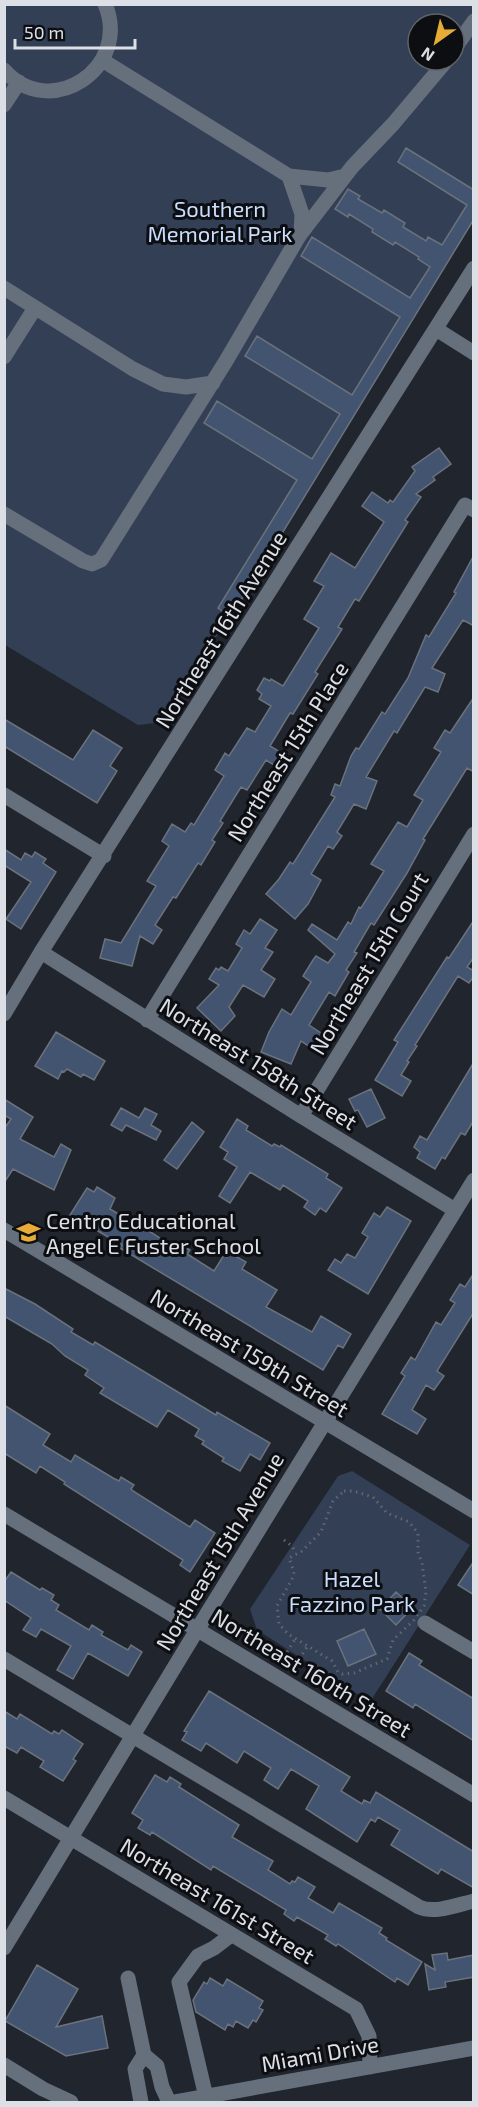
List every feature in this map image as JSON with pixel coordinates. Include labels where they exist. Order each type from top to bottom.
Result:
[{"type":"street","points":[[4,70],[26,86],[44,91],[63,89],[80,83],[95,71],[106,55],[111,35],[110,15],[105,4]]},
{"type":"street","points":[[102,60],[290,176],[328,180],[345,176]]},
{"type":"street","points":[[4,514],[83,561],[92,564],[100,560],[213,383],[301,233],[345,176],[437,72]]},
{"type":"street","points":[[4,105],[19,82]]},
{"type":"street","points":[[290,176],[302,214],[301,233]]},
{"type":"street","name":"Northeast 16th Avenue","points":[[4,1014],[474,268]]},
{"type":"street","points":[[4,288],[133,369],[163,384],[186,387],[213,383]]},
{"type":"street","points":[[4,357],[35,308]]},
{"type":"street","points":[[436,330],[474,353]]},
{"type":"street","name":"Northeast 15th Place","points":[[147,1020],[469,508]]},
{"type":"street","points":[[4,795],[104,856]]},
{"type":"street","name":"Northeast 15th Court","points":[[301,1116],[474,834]]},
{"type":"street","name":"Northeast 158th Street","points":[[41,952],[455,1210]]},
{"type":"street","name":"Northeast 15th Avenue","points":[[6,1942],[474,1180]]},
{"type":"street","name":"Northeast 159th Street","points":[[4,1230],[324,1423],[474,1510]]},
{"type":"street","name":"Northeast 160th Street","points":[[4,1514],[474,1795]]},
{"type":"street","points":[[425,1623],[474,1652]]},
{"type":"street","points":[[4,1659],[419,1907],[426,1910],[474,1901]]},
{"type":"street","name":"Northeast 161st Street","points":[[4,1798],[356,2009],[369,2036],[370,2067]]},
{"type":"street","points":[[206,2097],[179,1982],[198,1956],[214,1948],[231,1935]]},
{"type":"street","points":[[128,1978],[144,2055],[157,2066],[169,2103]]},
{"type":"street","name":"Miami Drive","points":[[175,2103],[474,2048]]},
{"type":"street","points":[[141,2103],[135,2069],[144,2055]]},
{"type":"street","points":[[4,2065],[45,2096],[71,2103]]},
{"type":"path","points":[[344,1491],[353,1491],[373,1497],[387,1513],[415,1526],[420,1538],[418,1552],[426,1592],[424,1606],[414,1620],[393,1640],[387,1659],[354,1673],[342,1674],[332,1661],[282,1630],[277,1616],[277,1606],[293,1577],[294,1572],[289,1558],[296,1553],[302,1551],[321,1532],[333,1501],[344,1491]]},
{"type":"path","points":[[284,1540],[292,1546],[296,1553]]},
{"type":"path","points":[[284,1657],[295,1639]]},
{"type":"path","points":[[296,1664],[308,1647]]},
{"type":"green space","name":"Southern Memorial Park","points":[[5,5],[473,5],[473,221],[164,722],[138,725],[5,645]]},
{"type":"green space","name":"Hazel Fazzino Park","points":[[352,1471],[470,1545],[370,1702],[257,1630],[250,1609],[338,1476]]},
{"type":"building","points":[[406,148],[474,190],[474,219],[231,617],[218,608],[297,480],[204,423],[217,401],[312,459],[340,414],[245,356],[257,336],[352,395],[400,317],[301,256],[312,237],[410,298],[430,267],[395,242],[393,245],[349,214],[348,217],[335,209],[348,189],[360,196],[358,199],[382,213],[384,210],[405,223],[403,227],[426,241],[428,237],[442,245],[467,205],[398,162]]},
{"type":"building","points":[[439,448],[451,464],[433,477],[435,480],[416,494],[421,497],[405,520],[408,522],[359,601],[355,599],[338,627],[342,629],[315,672],[318,674],[270,746],[285,755],[277,767],[266,760],[247,790],[241,787],[220,821],[223,823],[212,840],[215,842],[201,865],[198,863],[176,898],[173,897],[155,925],[162,930],[153,944],[140,936],[132,966],[100,958],[105,939],[121,943],[156,886],[147,881],[169,846],[162,841],[172,824],[185,832],[191,823],[194,825],[224,776],[215,770],[225,753],[229,756],[247,728],[255,732],[271,706],[259,699],[262,694],[257,690],[264,678],[283,686],[319,628],[304,619],[324,586],[314,581],[331,553],[355,568],[384,522],[362,506],[372,492],[388,503],[390,500],[393,502],[415,471],[412,467]]},
{"type":"building","points":[[474,555],[474,626],[463,620],[432,668],[445,674],[438,692],[425,687],[397,733],[394,731],[366,777],[377,781],[366,809],[354,804],[337,832],[342,836],[333,849],[328,846],[311,874],[321,880],[308,904],[295,919],[266,894],[290,862],[293,864],[335,797],[331,795],[335,784],[340,786],[351,756],[356,748],[359,749],[382,712],[385,714],[408,678],[426,635],[429,637],[456,593],[454,592]]},
{"type":"building","points":[[474,697],[474,772],[467,768],[423,839],[425,840],[407,873],[374,925],[371,923],[354,952],[357,953],[346,970],[349,972],[335,996],[329,992],[309,1025],[327,1037],[318,1052],[301,1041],[291,1064],[261,1052],[282,1009],[291,1015],[311,982],[303,976],[316,956],[328,963],[335,954],[308,930],[312,924],[337,940],[348,922],[351,924],[359,907],[361,908],[384,871],[371,864],[398,822],[407,827],[423,800],[414,795],[441,752],[434,748],[445,730],[450,733]]},
{"type":"building","points":[[4,719],[73,760],[93,730],[122,748],[110,766],[117,771],[97,803],[4,746]]},
{"type":"building","points":[[4,849],[21,860],[25,853],[32,857],[35,852],[46,859],[43,863],[56,872],[21,929],[6,919],[31,882],[4,865]]},
{"type":"building","points":[[260,919],[277,930],[265,948],[273,952],[261,970],[275,979],[264,997],[243,985],[229,1007],[235,1016],[221,1031],[197,1008],[219,985],[209,979],[216,968],[219,970],[221,967],[228,971],[242,948],[236,944],[244,930],[250,934]]},
{"type":"building","points":[[474,920],[474,957],[467,967],[474,971],[474,976],[469,983],[458,976],[415,1045],[417,1046],[401,1075],[411,1081],[402,1096],[375,1080],[398,1042],[394,1040],[447,957],[449,958]]},
{"type":"building","points":[[56,1032],[105,1061],[94,1080],[83,1074],[81,1077],[67,1069],[62,1071],[58,1079],[35,1066]]},
{"type":"building","points":[[474,1062],[474,1120],[465,1135],[461,1133],[445,1159],[442,1157],[435,1169],[417,1158],[420,1152],[414,1147],[420,1136],[427,1140]]},
{"type":"building","points":[[371,1089],[385,1118],[367,1127],[349,1099]]},
{"type":"building","points":[[4,1099],[33,1117],[20,1139],[54,1157],[61,1144],[71,1150],[54,1190],[13,1169],[4,1183],[4,1129],[11,1119],[4,1115]]},
{"type":"building","points":[[121,1108],[139,1118],[145,1108],[157,1114],[151,1125],[161,1131],[156,1140],[126,1125],[122,1131],[111,1125]]},
{"type":"building","points":[[237,1119],[248,1126],[246,1130],[272,1146],[274,1144],[280,1147],[281,1145],[328,1174],[326,1178],[342,1188],[326,1212],[320,1208],[315,1215],[304,1207],[308,1201],[283,1185],[280,1190],[250,1172],[230,1203],[219,1196],[237,1167],[224,1159],[228,1152],[220,1147]]},
{"type":"building","points":[[192,1122],[204,1132],[177,1169],[164,1160]]},
{"type":"building","points":[[97,1187],[115,1198],[110,1209],[135,1224],[138,1218],[153,1226],[149,1231],[175,1248],[178,1243],[190,1250],[187,1254],[214,1271],[224,1255],[227,1257],[230,1253],[246,1262],[242,1269],[277,1290],[266,1307],[312,1332],[321,1316],[351,1334],[343,1348],[338,1345],[323,1370],[120,1248],[122,1245],[70,1215],[87,1188],[94,1192]]},
{"type":"building","points":[[387,1207],[411,1221],[368,1294],[328,1270],[335,1259],[341,1263],[347,1254],[355,1258],[368,1237],[362,1233],[374,1213],[380,1217]]},
{"type":"building","points":[[474,1273],[474,1312],[437,1371],[444,1376],[434,1390],[426,1385],[412,1410],[426,1419],[417,1434],[382,1414],[405,1376],[401,1373],[411,1357],[415,1360],[436,1322],[441,1325],[455,1303],[450,1300],[460,1284],[465,1287]]},
{"type":"building","points":[[4,1288],[35,1304],[73,1329],[71,1332],[93,1345],[95,1342],[216,1415],[217,1412],[270,1443],[260,1460],[250,1454],[240,1471],[222,1461],[224,1458],[202,1444],[204,1441],[195,1436],[199,1429],[168,1410],[157,1427],[100,1393],[104,1388],[85,1375],[88,1370],[65,1356],[52,1344],[4,1316]]},
{"type":"building","points":[[4,1405],[50,1434],[43,1445],[71,1462],[75,1455],[119,1481],[121,1477],[134,1485],[131,1489],[133,1491],[190,1527],[195,1520],[215,1533],[190,1572],[180,1565],[183,1560],[64,1484],[65,1482],[40,1466],[36,1473],[4,1453]]},
{"type":"building","points":[[474,1561],[474,1595],[458,1585]]},
{"type":"building","points":[[11,1572],[40,1590],[42,1588],[54,1595],[51,1600],[59,1605],[56,1610],[89,1630],[92,1625],[103,1632],[101,1635],[128,1650],[131,1645],[142,1652],[128,1676],[88,1653],[73,1679],[57,1670],[71,1646],[41,1629],[36,1637],[23,1630],[31,1618],[4,1600],[4,1582]]},
{"type":"building","points":[[396,1592],[413,1607],[396,1625],[380,1609]]},
{"type":"building","points":[[364,1629],[376,1654],[348,1666],[337,1641]]},
{"type":"building","points":[[409,1653],[422,1661],[419,1665],[474,1699],[474,1741],[415,1704],[413,1708],[386,1691]]},
{"type":"building","points":[[209,1691],[350,1777],[341,1791],[362,1804],[364,1800],[370,1803],[376,1792],[474,1852],[474,1888],[441,1869],[438,1874],[391,1845],[400,1830],[378,1817],[375,1822],[371,1819],[357,1842],[306,1809],[319,1786],[291,1769],[278,1789],[264,1780],[271,1768],[244,1751],[237,1763],[206,1743],[201,1751],[182,1740],[187,1732],[184,1731]]},
{"type":"building","points":[[4,1711],[17,1719],[20,1714],[52,1734],[54,1731],[59,1734],[62,1730],[83,1744],[73,1759],[76,1761],[63,1781],[40,1767],[44,1761],[21,1747],[17,1753],[4,1746]]},
{"type":"building","points":[[155,1775],[167,1782],[170,1777],[181,1784],[179,1787],[239,1825],[232,1837],[273,1861],[268,1870],[290,1884],[298,1877],[315,1887],[308,1898],[333,1913],[339,1903],[382,1928],[379,1933],[387,1938],[386,1940],[422,1962],[408,1985],[397,1978],[395,1982],[338,1944],[336,1946],[325,1939],[328,1935],[297,1917],[294,1921],[284,1914],[286,1910],[213,1866],[211,1870],[152,1832],[150,1835],[138,1828],[143,1820],[132,1813]]},
{"type":"building","points":[[447,1953],[448,1960],[474,1955],[474,1977],[445,1982],[446,1987],[429,1990],[425,1964],[435,1970],[432,1955]]},
{"type":"building","points":[[37,1965],[78,1989],[56,2027],[102,2016],[108,2048],[66,2056],[5,2021]]},
{"type":"building","points":[[210,1978],[223,1986],[227,1979],[263,2001],[259,2008],[263,2010],[256,2022],[253,2020],[248,2028],[236,2021],[233,2027],[228,2024],[225,2030],[196,2012],[193,2000],[204,1982],[207,1984]]},
{"type":"place","name":"Centro Educational Angel E Fuster School","points":[[28,1233]]}]
